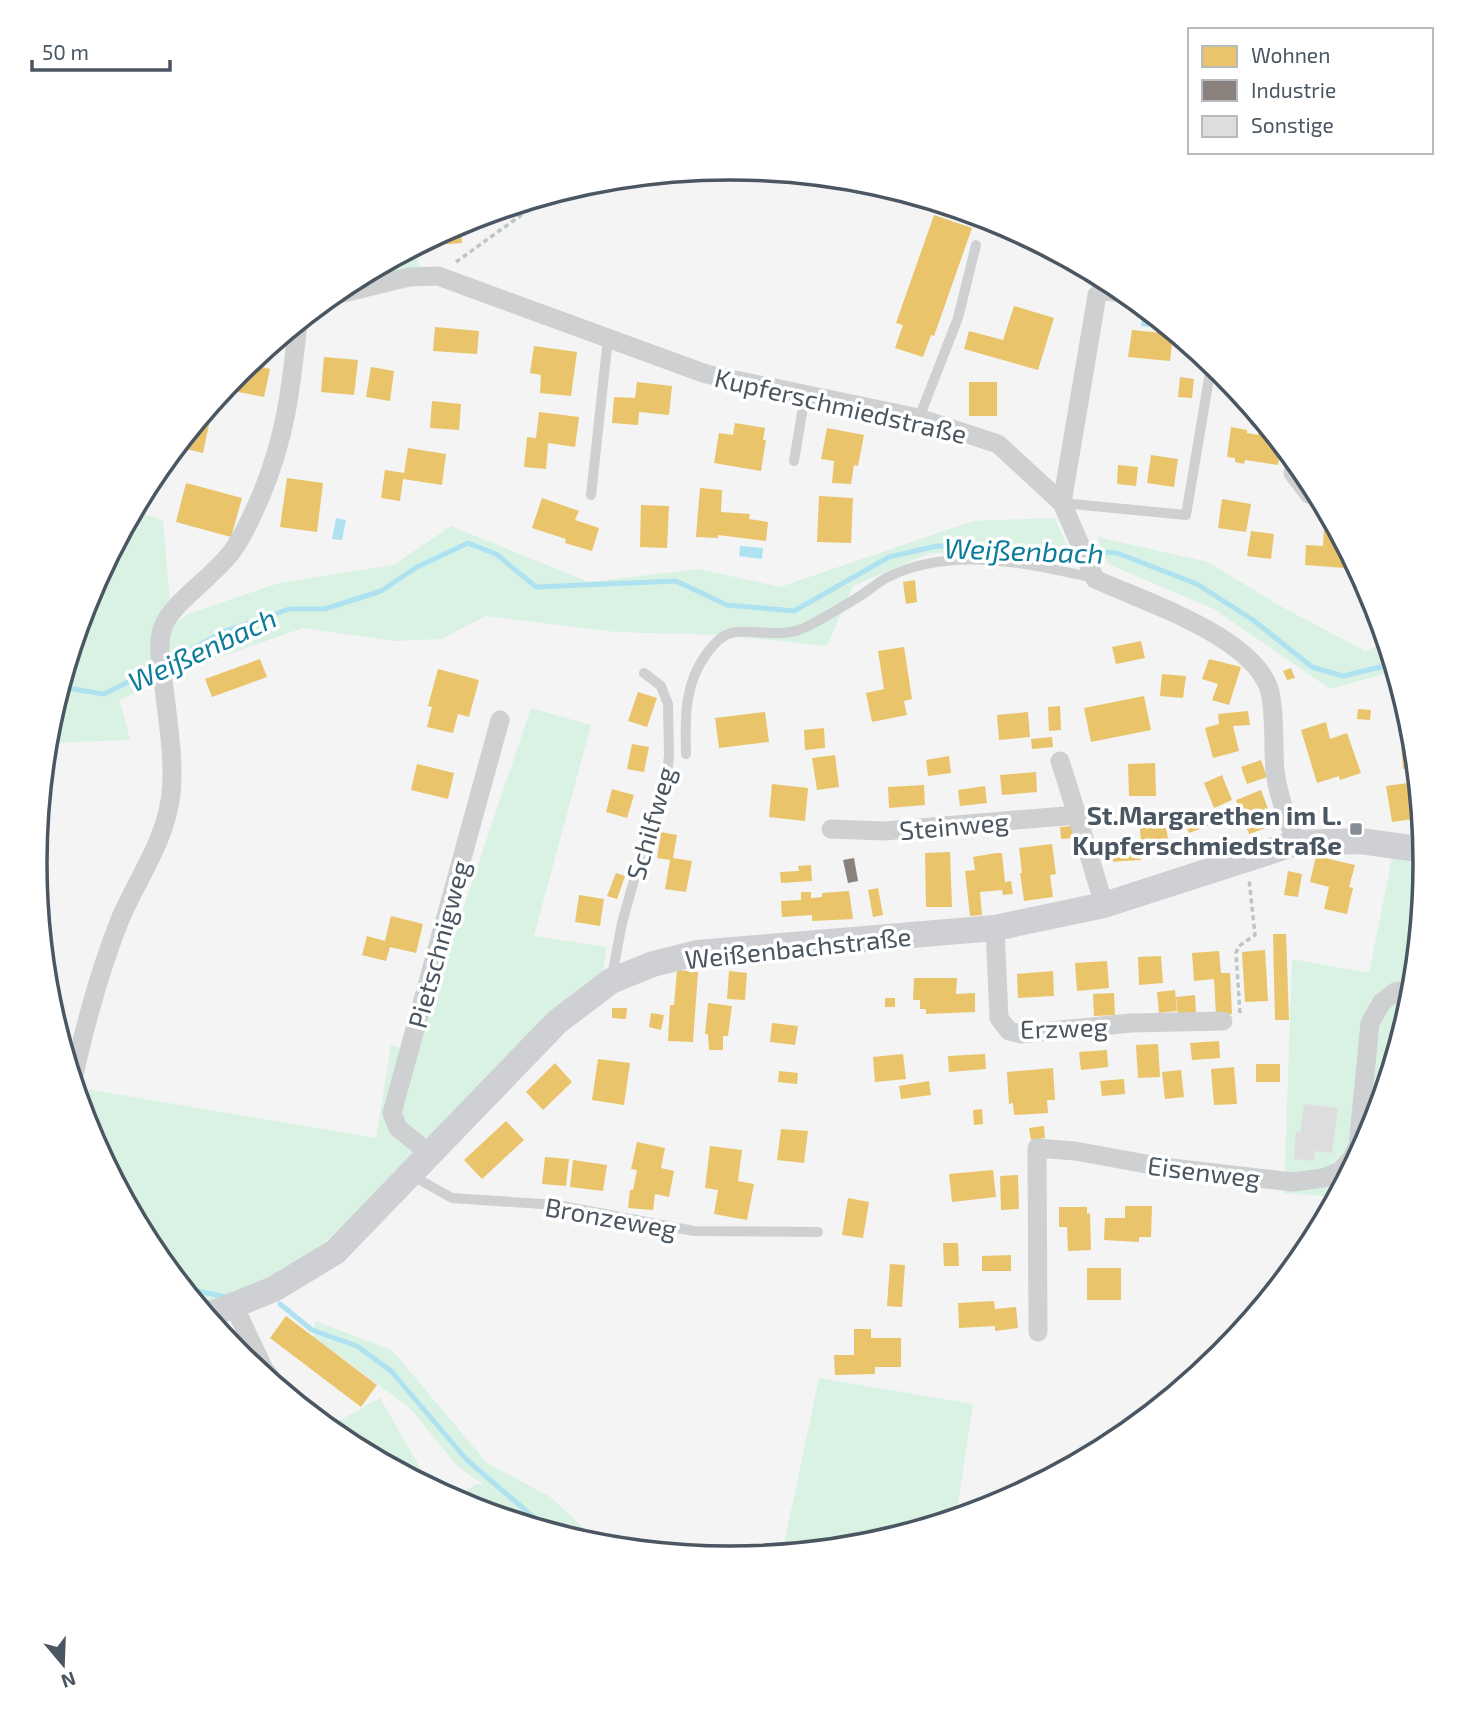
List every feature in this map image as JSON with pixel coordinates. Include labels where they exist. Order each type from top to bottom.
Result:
[{"type":"main road","name":"Weißenbachstraße","points":[[215,1311],[274,1289],[335,1252],[557,1022],[611,981],[653,964],[697,953],[995,928],[1104,905],[1296,843],[1360,841],[1413,848]]},
{"type":"street","name":"Kupferschmiedstraße","points":[[362,289],[409,277],[438,276],[706,374],[919,418],[998,444],[1062,503],[1090,570]]},
{"type":"street","points":[[1062,503],[1097,295],[1103,291]]},
{"type":"street","points":[[77,1061],[109,948],[122,915],[159,842],[168,811],[172,775],[159,650],[162,628],[169,614],[220,567],[246,529],[275,462],[288,409],[296,336]]},
{"type":"street","points":[[1090,570],[1198,624],[1233,644],[1253,663],[1271,695],[1280,798],[1296,843]]},
{"type":"street","name":"Pietschnigweg","points":[[430,1154],[398,1128],[391,1113],[500,720]]},
{"type":"street","points":[[1060,761],[1104,905]]},
{"type":"street","name":"Steinweg","points":[[831,829],[884,831],[1077,815]]},
{"type":"street","name":"Erzweg","points":[[995,928],[999,1018],[1009,1031],[1021,1034],[1131,1023],[1232,1017]]},
{"type":"street","name":"Eisenweg","points":[[1360,1130],[1370,1023],[1382,1002],[1395,992],[1402,991]]},
{"type":"street","name":"Eisenweg","points":[[1038,1332],[1037,1148],[1075,1151],[1163,1167],[1293,1182],[1323,1178],[1341,1170]]},
{"type":"street","points":[[234,1306],[259,1357]]},
{"type":"lane","points":[[919,418],[958,318],[976,245]]},
{"type":"lane","points":[[591,495],[608,338]]},
{"type":"lane","points":[[1062,503],[1186,515],[1209,378]]},
{"type":"lane","points":[[794,461],[805,394]]},
{"type":"lane","points":[[686,754],[685,712],[689,686],[700,663],[719,638],[735,632],[779,634],[803,628],[886,578],[918,566],[956,560],[1021,562],[1090,570]]},
{"type":"lane","name":"Schilfweg","points":[[611,981],[622,923],[666,786],[669,755],[668,704],[661,686],[644,673]]},
{"type":"lane","name":"Bronzeweg","points":[[410,1174],[452,1198],[557,1206],[694,1231],[818,1231]]},
{"type":"path","points":[[438,276],[524,213]]},
{"type":"path","points":[[1232,1017],[1236,953],[1240,946],[1255,935],[1249,881],[1243,860]]},
{"type":"green space","points":[[416,257],[421,268],[381,277]]},
{"type":"green space","points":[[144,514],[163,520],[172,626],[188,614],[279,583],[393,565],[451,526],[589,582],[699,569],[780,587],[973,521],[1055,518],[1071,555],[930,553],[853,586],[827,646],[721,635],[616,632],[486,616],[441,639],[395,641],[303,628],[183,670],[120,700],[130,740],[58,743],[71,687],[99,602]]},
{"type":"green space","points":[[1097,537],[1208,562],[1282,607],[1365,651],[1378,646],[1386,674],[1330,689],[1214,609],[1108,564]]},
{"type":"green space","points":[[531,708],[591,725],[534,936],[607,947],[602,978],[319,1248],[258,1287],[208,1303],[162,1243],[139,1205],[99,1125],[86,1089],[376,1138],[391,1045],[415,1051]]},
{"type":"green space","points":[[1392,858],[1414,863],[1408,953],[1401,997],[1377,1083],[1362,1125],[1327,1196],[1284,1193],[1292,959],[1369,973]]},
{"type":"green space","points":[[315,1321],[392,1350],[487,1463],[549,1496],[588,1532],[511,1510],[463,1492],[476,1484],[484,1485],[458,1467],[409,1407],[313,1337]]},
{"type":"green space","points":[[819,1378],[973,1404],[958,1507],[864,1534],[784,1544]]},
{"type":"green space","points":[[380,1398],[423,1474],[389,1455],[337,1422]]},
{"type":"water","points":[[1142,318],[1154,327],[1141,326]]},
{"type":"water","points":[[336,518],[346,520],[342,540],[332,539]]},
{"type":"water","points":[[740,546],[763,548],[762,559],[739,556]]},
{"type":"building: Wohnen","points":[[934,215],[972,228],[934,336],[931,335],[923,357],[895,348],[903,325],[896,323]]},
{"type":"building: Wohnen","points":[[461,236],[462,243],[442,244]]},
{"type":"building: Wohnen","points":[[1014,306],[1054,318],[1038,370],[964,349],[969,331],[1003,340]]},
{"type":"building: Wohnen","points":[[435,327],[479,331],[477,354],[433,351]]},
{"type":"building: Wohnen","points":[[1132,330],[1160,333],[1172,343],[1170,361],[1128,357]]},
{"type":"building: Wohnen","points":[[534,346],[577,352],[571,396],[540,393],[541,375],[530,373]]},
{"type":"building: Wohnen","points":[[324,357],[358,360],[354,395],[321,392]]},
{"type":"building: Wohnen","points":[[261,367],[270,369],[264,397],[237,392]]},
{"type":"building: Wohnen","points":[[371,367],[394,371],[390,401],[366,397]]},
{"type":"building: Wohnen","points":[[1180,377],[1194,379],[1192,398],[1178,397]]},
{"type":"building: Wohnen","points":[[637,382],[672,386],[669,415],[639,412],[638,425],[612,423],[614,397],[635,398]]},
{"type":"building: Wohnen","points":[[969,382],[997,382],[997,416],[969,416]]},
{"type":"building: Wohnen","points":[[432,401],[461,404],[459,430],[430,428]]},
{"type":"building: Wohnen","points":[[539,412],[579,417],[575,447],[548,443],[546,469],[524,467],[527,437],[536,438]]},
{"type":"building: Wohnen","points":[[210,422],[203,453],[187,449]]},
{"type":"building: Wohnen","points":[[735,423],[765,428],[763,440],[766,440],[761,471],[714,463],[719,433],[733,435]]},
{"type":"building: Wohnen","points":[[1231,427],[1258,435],[1259,431],[1279,457],[1278,465],[1245,460],[1244,464],[1235,462],[1235,458],[1227,457]]},
{"type":"building: Wohnen","points":[[827,428],[864,435],[858,466],[854,465],[851,484],[832,483],[834,461],[821,459]]},
{"type":"building: Wohnen","points":[[408,448],[446,454],[442,485],[403,479],[400,501],[381,498],[385,470],[404,473]]},
{"type":"building: Wohnen","points":[[1151,455],[1178,459],[1174,487],[1147,483]]},
{"type":"building: Wohnen","points":[[1118,465],[1138,467],[1136,486],[1117,484]]},
{"type":"building: Wohnen","points":[[287,478],[323,483],[317,532],[280,527]]},
{"type":"building: Wohnen","points":[[186,483],[242,498],[231,537],[176,522]]},
{"type":"building: Wohnen","points":[[700,488],[722,490],[721,512],[750,514],[749,519],[768,522],[766,541],[718,535],[718,538],[696,537]]},
{"type":"building: Wohnen","points":[[819,496],[853,498],[851,543],[817,542]]},
{"type":"building: Wohnen","points":[[542,498],[579,511],[575,520],[599,528],[592,551],[565,543],[566,539],[532,528]]},
{"type":"building: Wohnen","points":[[1222,499],[1251,504],[1246,532],[1218,528]]},
{"type":"building: Wohnen","points":[[641,505],[669,506],[667,548],[640,547]]},
{"type":"building: Wohnen","points":[[1325,528],[1346,568],[1305,565],[1306,545],[1323,546]]},
{"type":"building: Wohnen","points":[[1251,531],[1274,534],[1271,559],[1247,556]]},
{"type":"building: Wohnen","points":[[915,580],[917,602],[906,604],[903,582]]},
{"type":"building: Wohnen","points":[[1141,641],[1145,658],[1116,664],[1112,647]]},
{"type":"building: Wohnen","points":[[904,647],[912,699],[904,701],[907,715],[872,722],[866,693],[884,689],[878,651]]},
{"type":"building: Wohnen","points":[[260,659],[267,677],[212,697],[205,679]]},
{"type":"building: Wohnen","points":[[1209,659],[1241,667],[1229,705],[1212,700],[1218,684],[1202,679]]},
{"type":"building: Wohnen","points":[[1291,668],[1295,678],[1287,680],[1283,671]]},
{"type":"building: Wohnen","points":[[438,669],[479,680],[469,717],[458,714],[453,733],[427,727],[432,707],[428,706]]},
{"type":"building: Wohnen","points":[[1162,674],[1186,676],[1183,698],[1160,696]]},
{"type":"building: Wohnen","points":[[638,692],[657,698],[647,727],[628,721]]},
{"type":"building: Wohnen","points":[[1144,696],[1151,730],[1091,742],[1084,708]]},
{"type":"building: Wohnen","points":[[1060,706],[1061,730],[1049,731],[1048,707]]},
{"type":"building: Wohnen","points":[[1358,709],[1371,710],[1370,720],[1357,719]]},
{"type":"building: Wohnen","points":[[1248,711],[1250,725],[1233,726],[1239,751],[1213,758],[1205,728],[1219,724],[1218,714]]},
{"type":"building: Wohnen","points":[[765,712],[769,742],[719,748],[715,718]]},
{"type":"building: Wohnen","points":[[1028,712],[1030,737],[999,740],[997,715]]},
{"type":"building: Wohnen","points":[[1326,722],[1330,739],[1347,733],[1361,773],[1340,780],[1339,776],[1317,783],[1301,730]]},
{"type":"building: Wohnen","points":[[824,728],[825,748],[805,750],[804,730]]},
{"type":"building: Wohnen","points":[[1052,737],[1053,747],[1032,749],[1031,739]]},
{"type":"building: Wohnen","points":[[1403,742],[1407,769],[1403,769]]},
{"type":"building: Wohnen","points":[[632,744],[649,747],[644,772],[627,769]]},
{"type":"building: Wohnen","points":[[835,755],[839,787],[817,790],[812,758]]},
{"type":"building: Wohnen","points":[[949,756],[951,773],[928,776],[926,760]]},
{"type":"building: Wohnen","points":[[1261,760],[1267,777],[1247,784],[1241,767]]},
{"type":"building: Wohnen","points":[[1155,763],[1156,796],[1129,796],[1128,764]]},
{"type":"building: Wohnen","points":[[417,764],[454,773],[448,799],[411,790]]},
{"type":"building: Wohnen","points":[[1036,772],[1037,792],[1002,795],[1000,775]]},
{"type":"building: Wohnen","points":[[1222,775],[1232,800],[1214,808],[1204,783]]},
{"type":"building: Wohnen","points":[[1408,783],[1412,819],[1392,822],[1386,786]]},
{"type":"building: Wohnen","points":[[772,784],[808,788],[805,821],[769,817]]},
{"type":"building: Wohnen","points":[[924,785],[925,805],[889,808],[888,787]]},
{"type":"building: Wohnen","points":[[985,786],[987,803],[960,806],[958,790]]},
{"type":"building: Wohnen","points":[[612,789],[634,795],[627,818],[606,812]]},
{"type":"building: Wohnen","points":[[1261,790],[1274,825],[1249,834],[1236,800]]},
{"type":"building: Wohnen","points":[[1204,816],[1208,826],[1189,833],[1185,823]]},
{"type":"building: Wohnen","points":[[1166,825],[1168,840],[1141,843],[1140,828]]},
{"type":"building: Wohnen","points":[[1073,826],[1074,838],[1061,839],[1060,827]]},
{"type":"building: Wohnen","points":[[661,832],[677,835],[673,858],[692,861],[686,892],[665,889],[670,860],[657,858]]},
{"type":"building: Wohnen","points":[[1140,842],[1141,860],[1108,862],[1107,844]]},
{"type":"building: Wohnen","points":[[1052,844],[1056,874],[1050,875],[1053,897],[1024,901],[1019,848]]},
{"type":"building: Wohnen","points":[[950,852],[952,907],[926,907],[925,853]]},
{"type":"building: Wohnen","points":[[1002,853],[1005,882],[1011,881],[1013,894],[1003,895],[1002,890],[980,892],[982,915],[970,916],[965,871],[975,870],[973,857]]},
{"type":"building: Wohnen","points":[[1316,856],[1355,865],[1349,887],[1353,888],[1347,914],[1324,909],[1329,887],[1310,882]]},
{"type":"building: Wohnen","points":[[811,865],[812,881],[781,883],[780,872],[799,871],[798,866]]},
{"type":"building: Wohnen","points":[[1288,871],[1302,874],[1298,897],[1284,895]]},
{"type":"building: Wohnen","points":[[616,873],[625,876],[617,899],[607,896]]},
{"type":"building: Wohnen","points":[[878,888],[883,915],[873,917],[868,890]]},
{"type":"building: Wohnen","points":[[849,891],[853,919],[812,921],[812,915],[782,917],[781,901],[801,900],[801,892],[811,892],[811,898],[822,897],[822,893]]},
{"type":"building: Wohnen","points":[[579,895],[604,899],[600,926],[575,922]]},
{"type":"building: Wohnen","points":[[391,916],[423,924],[416,953],[390,947],[386,961],[362,955],[367,936],[385,941]]},
{"type":"building: Wohnen","points":[[1273,934],[1286,934],[1289,1020],[1275,1020]]},
{"type":"building: Wohnen","points":[[1265,950],[1268,1001],[1245,1002],[1242,952]]},
{"type":"building: Wohnen","points":[[1219,951],[1221,973],[1230,973],[1232,1014],[1216,1015],[1214,979],[1194,981],[1192,953]]},
{"type":"building: Wohnen","points":[[1161,956],[1163,983],[1139,985],[1138,957]]},
{"type":"building: Wohnen","points":[[1107,961],[1109,988],[1077,991],[1075,963]]},
{"type":"building: Wohnen","points":[[677,970],[698,972],[693,1042],[668,1041],[670,1005],[674,1005]]},
{"type":"building: Wohnen","points":[[729,971],[747,973],[745,1000],[727,999]]},
{"type":"building: Wohnen","points":[[1053,971],[1054,996],[1018,998],[1017,974]]},
{"type":"building: Wohnen","points":[[914,978],[957,978],[956,994],[975,993],[975,1012],[926,1014],[926,1009],[920,1009],[920,1000],[913,1000]]},
{"type":"building: Wohnen","points":[[1175,990],[1177,1011],[1159,1013],[1157,992]]},
{"type":"building: Wohnen","points":[[1114,993],[1115,1015],[1094,1016],[1093,994]]},
{"type":"building: Wohnen","points":[[1195,995],[1196,1013],[1178,1015],[1176,997]]},
{"type":"building: Wohnen","points":[[885,998],[895,998],[895,1007],[885,1007]]},
{"type":"building: Wohnen","points":[[708,1003],[732,1006],[728,1036],[723,1036],[723,1050],[709,1050],[708,1034],[705,1034]]},
{"type":"building: Wohnen","points":[[612,1008],[627,1008],[626,1019],[612,1018]]},
{"type":"building: Wohnen","points":[[651,1013],[664,1015],[661,1030],[649,1027]]},
{"type":"building: Wohnen","points":[[772,1023],[798,1026],[795,1045],[770,1042]]},
{"type":"building: Wohnen","points":[[1219,1041],[1220,1058],[1192,1060],[1190,1043]]},
{"type":"building: Wohnen","points":[[1158,1044],[1160,1077],[1138,1078],[1136,1045]]},
{"type":"building: Wohnen","points":[[1107,1050],[1108,1067],[1081,1070],[1079,1052]]},
{"type":"building: Wohnen","points":[[903,1054],[906,1079],[875,1082],[873,1057]]},
{"type":"building: Wohnen","points":[[985,1054],[986,1069],[949,1072],[948,1056]]},
{"type":"building: Wohnen","points":[[598,1059],[630,1063],[624,1105],[592,1100]]},
{"type":"building: Wohnen","points":[[555,1063],[572,1082],[543,1110],[526,1092]]},
{"type":"building: Wohnen","points":[[1256,1064],[1280,1064],[1280,1082],[1256,1082]]},
{"type":"building: Wohnen","points":[[1234,1067],[1237,1104],[1214,1105],[1211,1069]]},
{"type":"building: Wohnen","points":[[1053,1068],[1055,1100],[1047,1100],[1048,1113],[1014,1115],[1013,1103],[1009,1104],[1007,1072]]},
{"type":"building: Wohnen","points":[[1181,1070],[1184,1097],[1165,1099],[1162,1072]]},
{"type":"building: Wohnen","points":[[779,1071],[798,1073],[797,1084],[778,1082]]},
{"type":"building: Wohnen","points":[[1124,1079],[1125,1094],[1102,1096],[1100,1081]]},
{"type":"building: Wohnen","points":[[929,1081],[931,1095],[901,1099],[899,1086]]},
{"type":"building: Wohnen","points":[[982,1109],[983,1124],[974,1125],[973,1110]]},
{"type":"building: Wohnen","points":[[506,1121],[524,1140],[482,1179],[464,1160]]},
{"type":"building: Wohnen","points":[[1044,1126],[1045,1138],[1031,1140],[1029,1128]]},
{"type":"building: Wohnen","points":[[781,1129],[808,1131],[804,1163],[777,1160]]},
{"type":"building: Wohnen","points":[[637,1142],[665,1148],[661,1168],[674,1171],[669,1197],[655,1194],[653,1210],[628,1208],[630,1190],[633,1190],[637,1170],[631,1169]]},
{"type":"building: Wohnen","points":[[710,1146],[742,1150],[738,1181],[754,1184],[747,1220],[714,1214],[718,1190],[705,1188]]},
{"type":"building: Wohnen","points":[[545,1157],[569,1159],[566,1186],[542,1184]]},
{"type":"building: Wohnen","points":[[573,1160],[607,1165],[603,1191],[570,1187]]},
{"type":"building: Wohnen","points":[[993,1170],[996,1197],[952,1202],[949,1174]]},
{"type":"building: Wohnen","points":[[1018,1175],[1019,1209],[1001,1210],[1000,1176]]},
{"type":"building: Wohnen","points":[[848,1198],[869,1202],[863,1238],[842,1235]]},
{"type":"building: Wohnen","points":[[1125,1206],[1152,1206],[1151,1237],[1139,1237],[1139,1242],[1104,1240],[1105,1218],[1125,1218]]},
{"type":"building: Wohnen","points":[[1059,1207],[1087,1207],[1087,1214],[1090,1213],[1091,1250],[1068,1251],[1067,1227],[1059,1227]]},
{"type":"building: Wohnen","points":[[943,1243],[958,1243],[959,1266],[944,1266]]},
{"type":"building: Wohnen","points":[[1011,1255],[1011,1271],[982,1271],[982,1256]]},
{"type":"building: Wohnen","points":[[890,1264],[905,1265],[902,1307],[887,1306]]},
{"type":"building: Wohnen","points":[[1087,1268],[1121,1268],[1121,1300],[1087,1300]]},
{"type":"building: Wohnen","points":[[994,1301],[995,1309],[1016,1307],[1018,1328],[995,1331],[995,1326],[959,1328],[958,1303]]},
{"type":"building: Wohnen","points":[[286,1316],[377,1385],[361,1407],[270,1338]]},
{"type":"building: Wohnen","points":[[854,1329],[871,1329],[871,1338],[901,1338],[901,1367],[875,1367],[875,1374],[835,1375],[834,1355],[854,1355]]},
{"type":"building: Industrie","points":[[854,858],[858,881],[848,883],[843,860]]},
{"type":"building: Sonstige","points":[[1304,1104],[1338,1108],[1332,1153],[1315,1151],[1314,1161],[1294,1159],[1296,1132],[1300,1133]]},
{"type":"waterway","name":"Weißenbach","points":[[165,663],[228,630],[289,609],[325,609],[381,591],[417,567],[468,543],[496,554],[536,587],[676,581],[727,605],[794,611],[889,557],[937,546],[1079,551]]},
{"type":"waterway","name":"Weißenbach","points":[[1089,551],[1117,553],[1197,584],[1253,620],[1312,667],[1343,676],[1384,666]]},
{"type":"waterway","name":"Weißenbach","points":[[71,689],[104,694],[156,668]]},
{"type":"waterway","points":[[198,1291],[226,1297]]},
{"type":"waterway","points":[[280,1304],[312,1330],[357,1346],[391,1371],[467,1460],[533,1517]]},
{"type":"place","name":"St.Margarethen im L. Kupferschmiedstraße","points":[[1356,829]]}]
